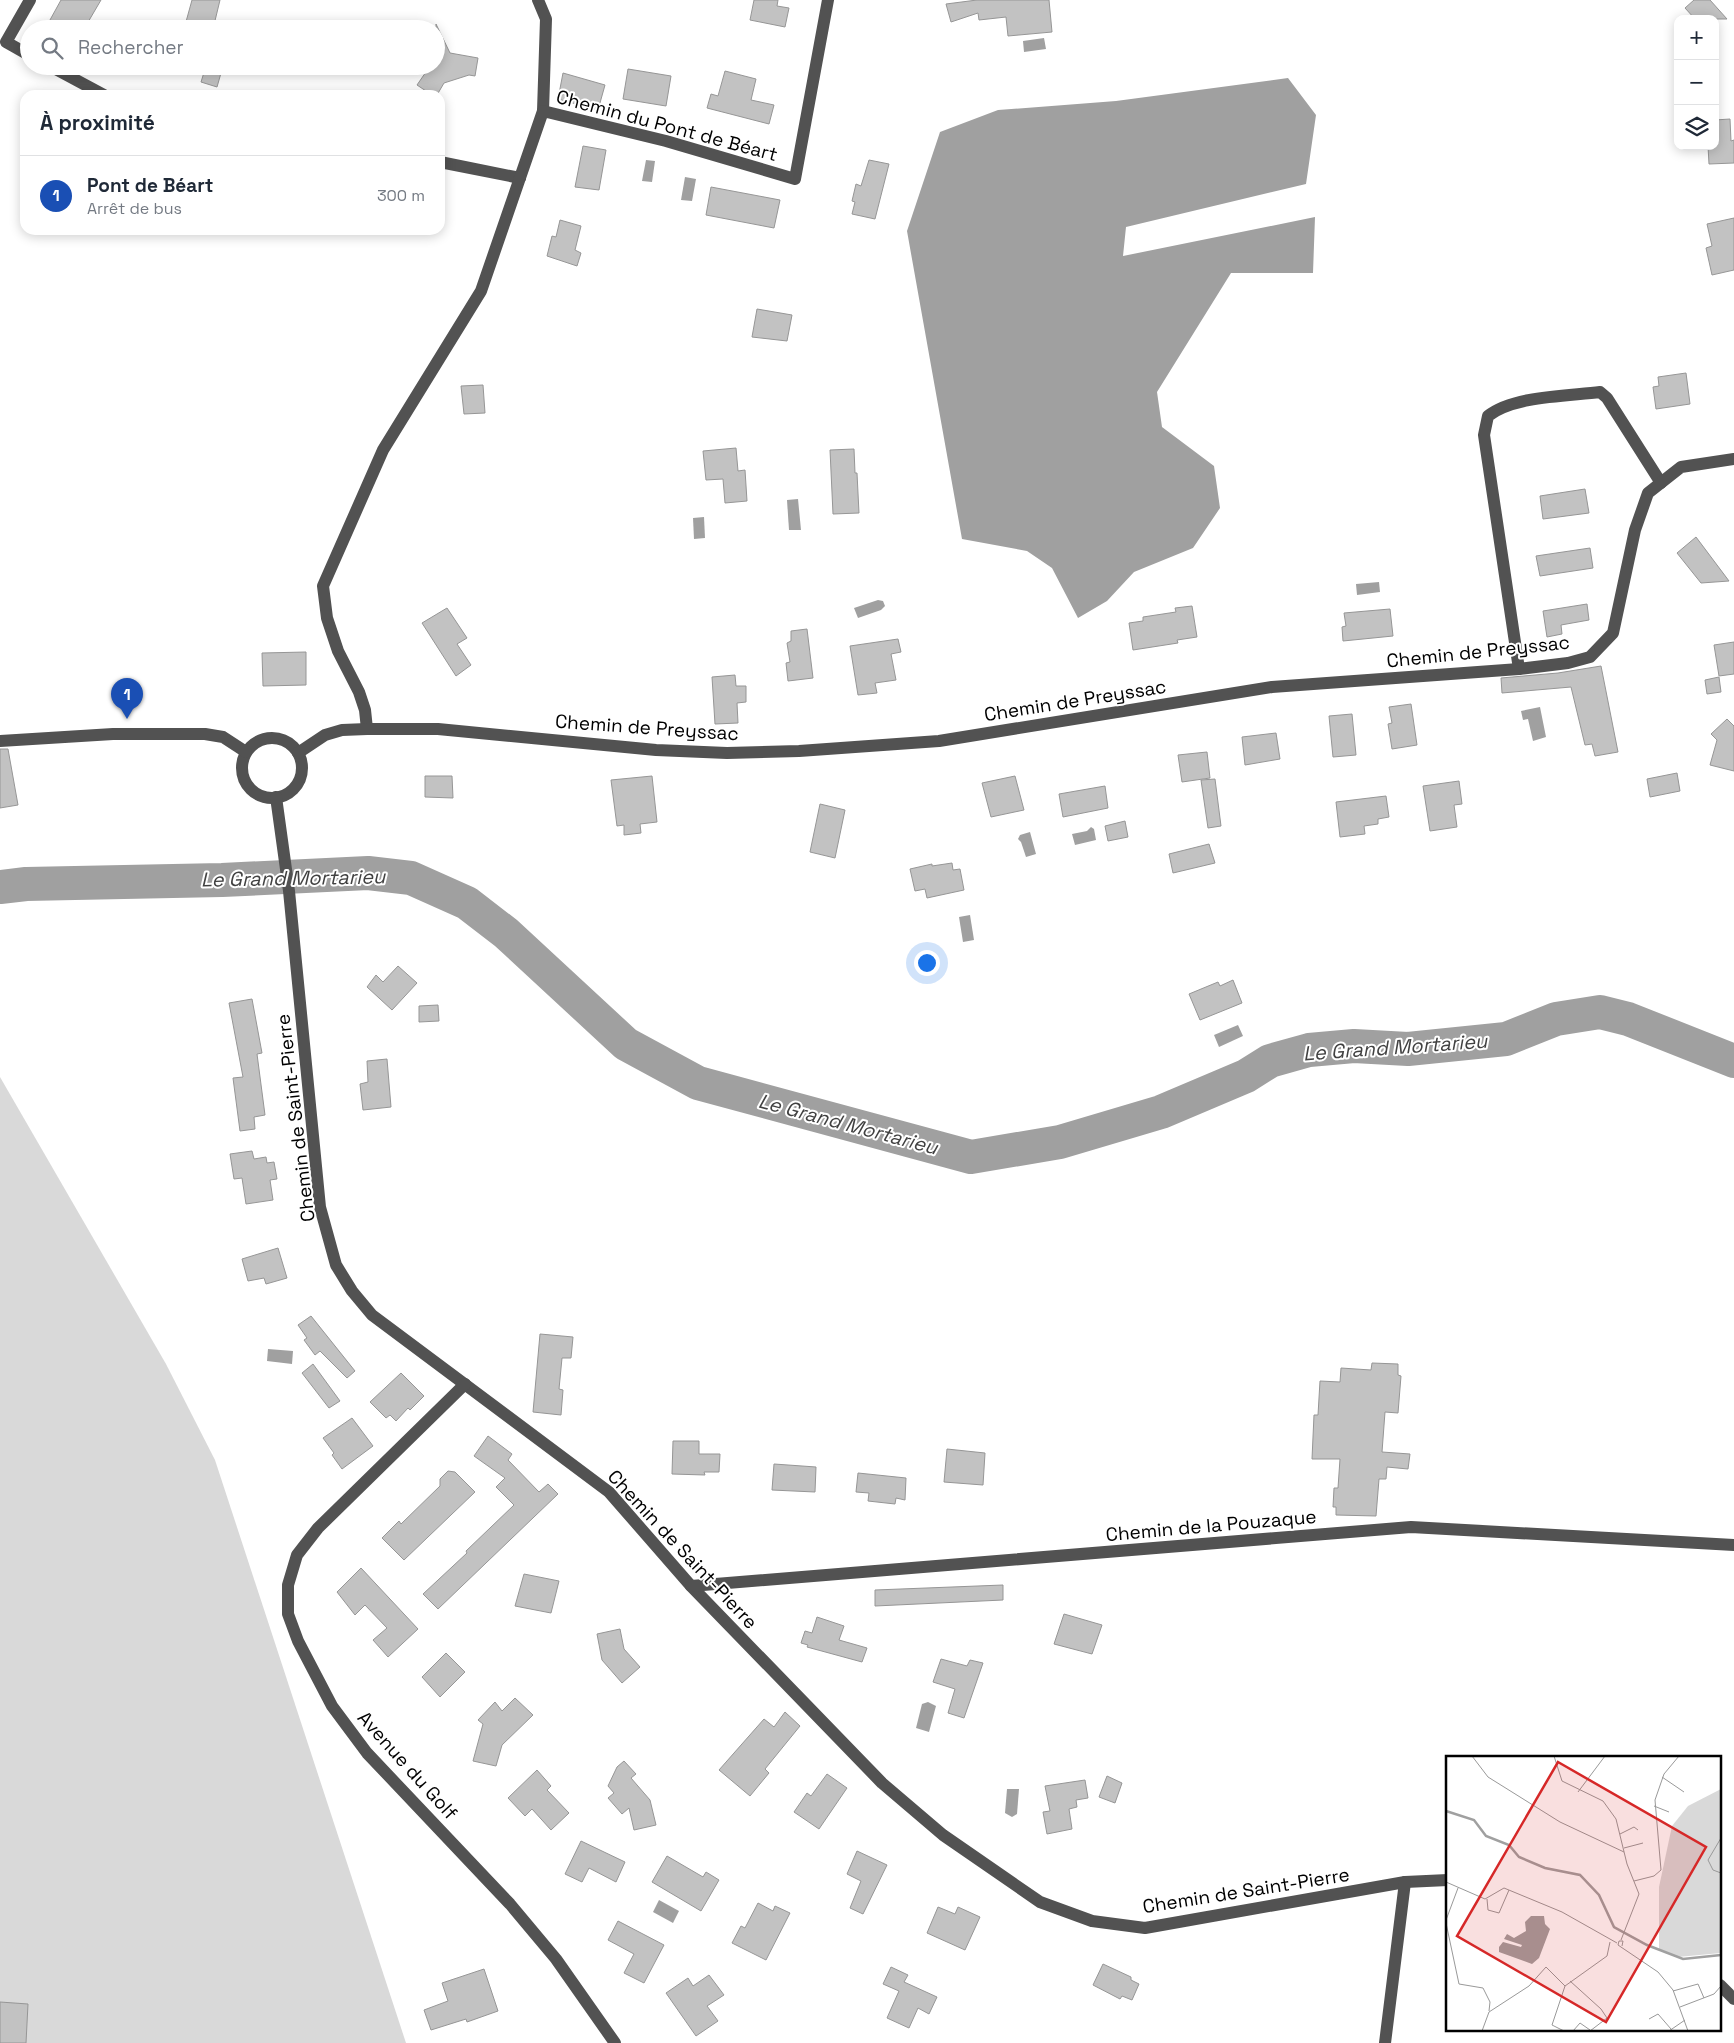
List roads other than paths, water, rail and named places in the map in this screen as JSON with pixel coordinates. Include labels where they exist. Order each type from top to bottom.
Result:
[{"type":"street","points":[[20,50],[6,42],[30,0]]},
{"type":"street","points":[[538,0],[546,18],[543,111]]},
{"type":"street","name":"Chemin du Pont de Béart","points":[[367,729],[365,710],[359,692],[338,650],[327,618],[323,586],[383,450],[481,291],[543,111],[666,141],[795,179],[828,0]]},
{"type":"street","points":[[67,75],[95,90]]},
{"type":"street","points":[[445,163],[520,178]]},
{"type":"street","points":[[1519,669],[1484,435],[1488,416],[1497,408],[1515,402],[1600,392],[1607,398],[1661,483]]},
{"type":"street","name":"Chemin de Preyssac","points":[[298,753],[325,734],[342,730],[367,729],[447,730],[656,750],[727,753],[799,751],[940,742],[1272,687],[1519,669],[1568,663],[1590,657],[1613,633],[1634,530],[1648,493],[1681,467],[1734,459]]},
{"type":"street","points":[[0,741],[112,734],[205,734],[223,737],[246,752]]},
{"type":"street","points":[[276,738],[285,741],[298,753],[301,762],[301,772],[293,788],[285,794],[267,797],[258,794],[244,780],[242,761],[246,752],[259,741],[276,738]]},
{"type":"street","name":"Chemin de Saint-Pierre","points":[[276,797],[289,890],[320,1207],[336,1265],[352,1291],[372,1315],[609,1492],[691,1586],[882,1784],[942,1835],[1040,1902],[1092,1921],[1146,1928],[1405,1882],[1446,1880]]},
{"type":"street","name":"Avenue du Golf","points":[[465,1384],[318,1528],[297,1556],[288,1585],[288,1614],[298,1642],[332,1706],[367,1753],[510,1904],[556,1959],[615,2043]]},
{"type":"street","name":"Chemin de la Pouzaque","points":[[691,1586],[1411,1527],[1734,1545]]},
{"type":"street","points":[[1385,2043],[1405,1882]]},
{"type":"street","points":[[1722,1987],[1734,1999]]},
{"type":"waterway","name":"Le Grand Mortarieu","points":[[0,887],[26,884],[222,880],[368,873],[411,878],[467,903],[506,933],[626,1044],[698,1083],[971,1157],[1060,1142],[1161,1112],[1246,1076],[1270,1061],[1309,1050],[1354,1046],[1408,1049],[1506,1039],[1556,1019],[1600,1012],[1628,1019],[1734,1061]]},
{"type":"place","name":"Pont de Béart","points":[[127,719]]}]
